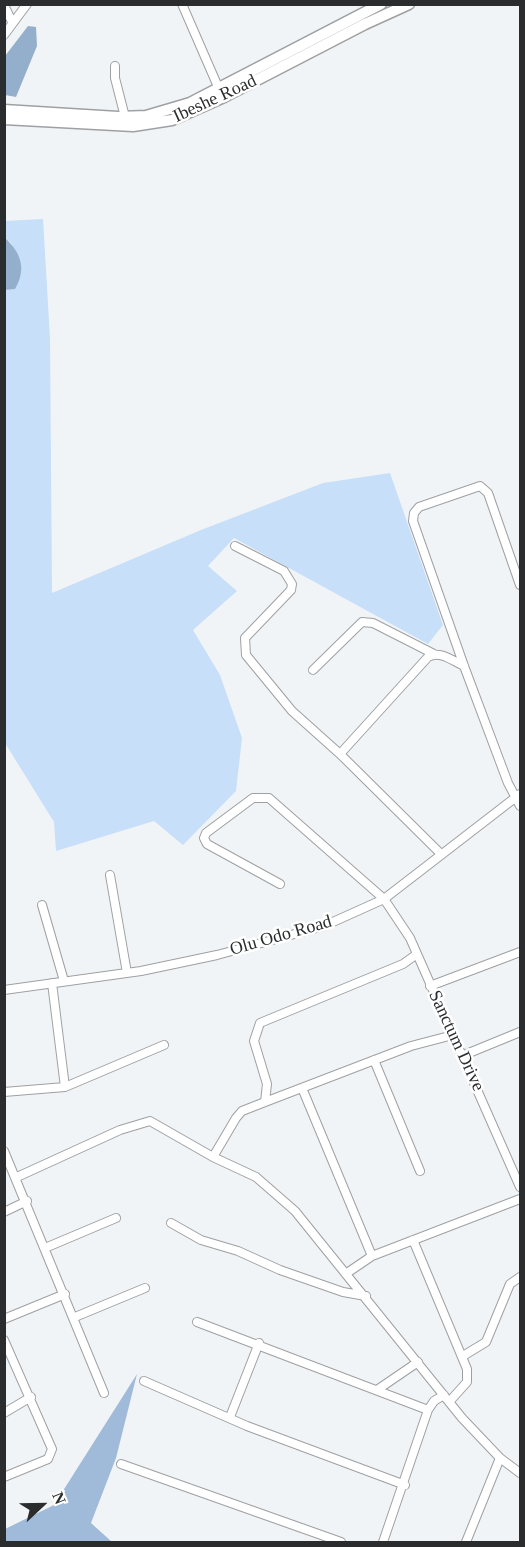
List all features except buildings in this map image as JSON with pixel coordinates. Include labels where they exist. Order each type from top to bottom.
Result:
[{"type":"main road","name":"Ibeshe Road","points":[[4,110],[34,114],[125,117],[159,113],[190,103],[219,89],[381,4]]},
{"type":"main road","name":"Ibeshe Road","points":[[4,119],[133,126],[172,120],[409,4]]},
{"type":"street","points":[[4,35],[27,4]]},
{"type":"street","points":[[182,4],[219,89]]},
{"type":"street","points":[[4,5],[12,22]]},
{"type":"street","points":[[115,66],[115,78],[125,117]]},
{"type":"street","points":[[520,585],[488,493],[480,486],[419,507],[414,513],[413,521],[464,666],[518,796],[520,806]]},
{"type":"street","points":[[235,546],[284,571],[292,584],[291,590],[245,638],[246,655],[292,711],[340,754],[441,854]]},
{"type":"street","points":[[313,670],[362,622],[373,623],[434,654],[464,666]]},
{"type":"street","points":[[340,754],[434,654]]},
{"type":"street","name":"Olu Odo Road","points":[[4,990],[127,973],[217,955],[324,926],[384,899],[518,796]]},
{"type":"street","name":"Sanctum Drive","points":[[280,884],[207,844],[204,838],[206,833],[253,798],[269,798],[384,899],[417,954],[464,1055],[520,1187]]},
{"type":"street","points":[[110,875],[127,973]]},
{"type":"street","points":[[42,905],[64,981]]},
{"type":"street","points":[[430,986],[520,952]]},
{"type":"street","points":[[265,1102],[267,1084],[255,1041],[260,1023],[403,964],[417,954]]},
{"type":"street","points":[[52,983],[64,1087]]},
{"type":"street","points":[[464,1055],[520,1032]]},
{"type":"street","points":[[213,1157],[242,1111],[411,1046],[453,1035]]},
{"type":"street","points":[[4,1092],[64,1087],[164,1045]]},
{"type":"street","points":[[375,1060],[420,1171]]},
{"type":"street","points":[[302,1088],[372,1256]]},
{"type":"street","points":[[17,1177],[142,1121],[150,1121],[263,1183],[295,1211],[447,1398],[500,1458],[520,1473]]},
{"type":"street","points":[[4,1151],[75,1317],[104,1394]]},
{"type":"street","points":[[347,1273],[372,1256],[520,1199]]},
{"type":"street","points":[[4,1212],[27,1201]]},
{"type":"street","points":[[45,1248],[116,1218]]},
{"type":"street","points":[[171,1223],[201,1240],[238,1251],[280,1270],[343,1292],[366,1296]]},
{"type":"street","points":[[383,1542],[405,1485],[428,1410],[434,1401],[447,1398],[467,1382],[468,1373],[463,1356],[413,1240]]},
{"type":"street","points":[[463,1356],[486,1342],[510,1284],[520,1277]]},
{"type":"street","points":[[75,1317],[145,1288]]},
{"type":"street","points":[[4,1319],[65,1294]]},
{"type":"street","points":[[197,1322],[258,1343],[428,1410]]},
{"type":"street","points":[[4,1340],[51,1443],[51,1456],[4,1477]]},
{"type":"street","points":[[230,1417],[258,1343]]},
{"type":"street","points":[[377,1390],[418,1362]]},
{"type":"street","points":[[144,1381],[405,1485]]},
{"type":"street","points":[[4,1413],[31,1396]]},
{"type":"street","points":[[466,1542],[500,1458]]},
{"type":"street","points":[[121,1464],[341,1542]]},
{"type":"shaded area","points":[[28,26],[36,27],[37,46],[16,97],[5,95],[5,56]]},
{"type":"shaded area","points":[[43,219],[50,338],[52,593],[201,530],[323,483],[390,473],[443,625],[428,644],[234,538],[208,566],[237,591],[193,630],[220,675],[242,738],[236,791],[183,845],[154,821],[56,851],[54,822],[5,743],[4,290],[15,289],[12,244],[5,237],[4,221]]},
{"type":"shaded area","points":[[4,237],[15,249],[20,261],[21,275],[15,289],[5,290]]},
{"type":"shaded area","points":[[137,1374],[116,1458],[91,1523],[112,1542],[5,1542],[5,1529],[54,1505]]}]
